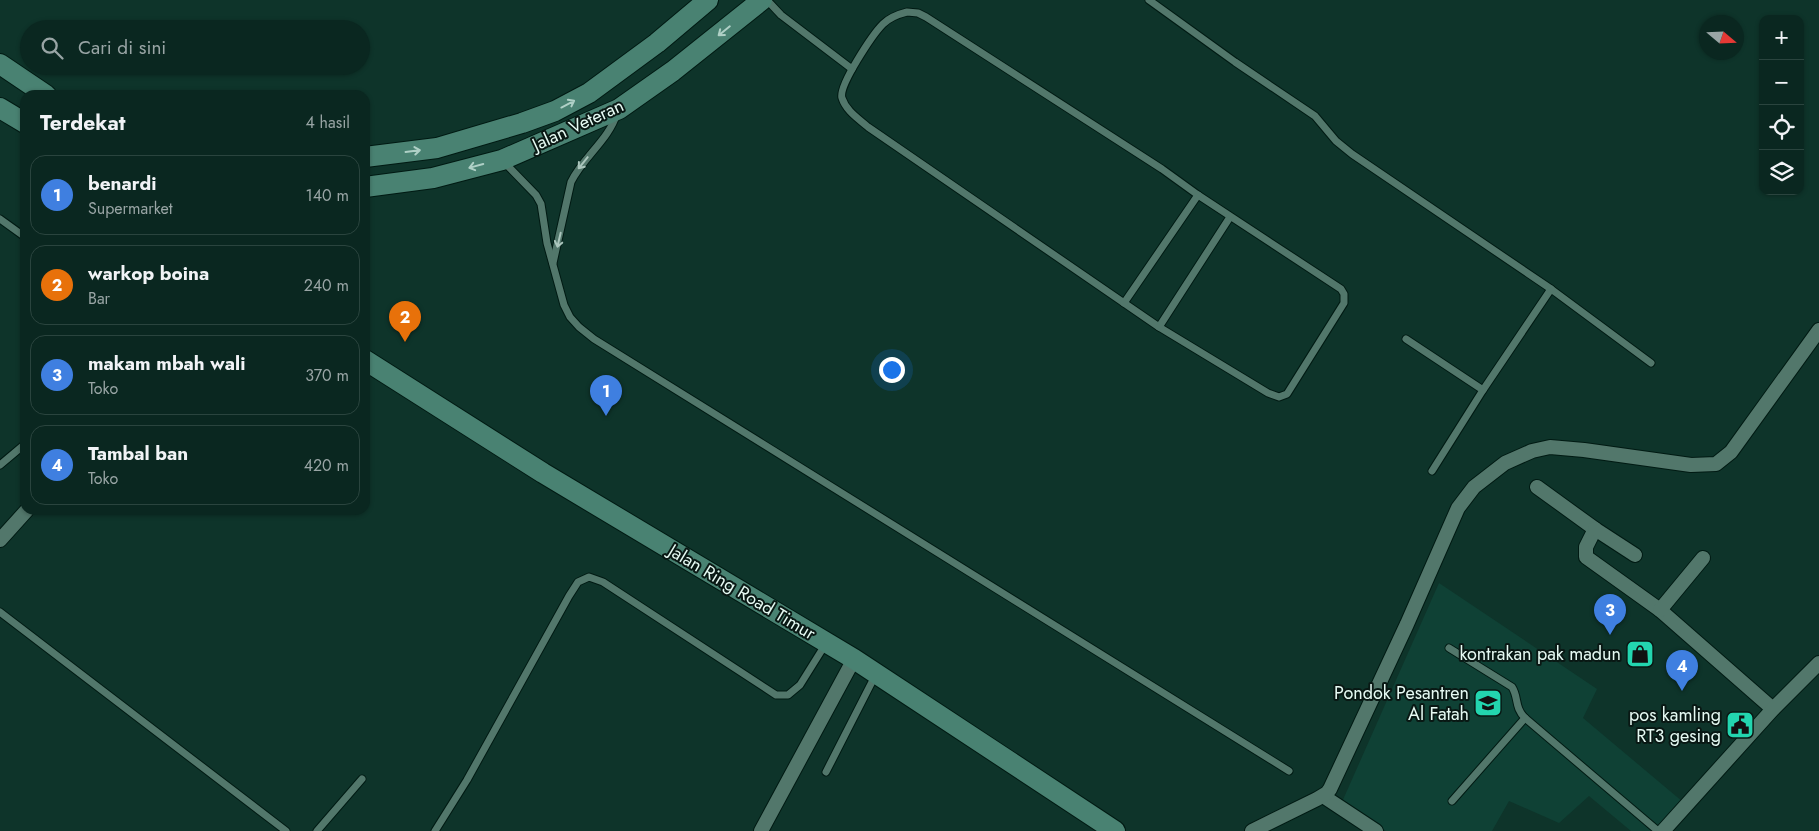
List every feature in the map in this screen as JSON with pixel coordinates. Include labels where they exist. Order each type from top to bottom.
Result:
[{"type":"main road","name":"Jalan Veteran","points":[[370,156],[437,148],[522,123],[555,111],[589,93],[657,43],[708,0]]},
{"type":"main road","name":"Jalan Veteran","points":[[370,186],[433,178],[502,160],[619,108],[771,7]]},
{"type":"main road","points":[[0,64],[39,90]]},
{"type":"main road","points":[[0,108],[20,120]]},
{"type":"main road","name":"Jalan Ring Road Timur","points":[[370,367],[543,473],[827,642],[1115,831]]},
{"type":"street","points":[[1252,831],[1323,796],[1330,789],[1407,624],[1458,508],[1474,487],[1505,463],[1532,451],[1550,447],[1691,465],[1716,464],[1730,452],[1819,330]]},
{"type":"street","points":[[1537,488],[1635,555]]},
{"type":"street","points":[[0,540],[22,515]]},
{"type":"street","points":[[1595,529],[1586,547],[1586,558],[1660,610],[1773,709]]},
{"type":"street","points":[[1660,610],[1704,558]]},
{"type":"street","points":[[761,831],[854,659]]},
{"type":"street","points":[[1663,831],[1773,709],[1819,663]]},
{"type":"street","points":[[1323,796],[1376,831]]},
{"type":"lane","points":[[767,0],[771,7],[852,69]]},
{"type":"lane","points":[[1149,0],[1235,62],[1316,116],[1336,141],[1352,154],[1550,288],[1650,363]]},
{"type":"lane","points":[[907,12],[918,13],[1162,169],[1198,195],[1336,286],[1344,294],[1344,303],[1290,390],[1283,396],[1274,396],[1159,327],[868,127],[850,112],[842,98],[841,92],[852,69],[882,25],[891,18],[907,12]]},
{"type":"lane","points":[[552,266],[568,192],[576,171],[609,131],[619,108]]},
{"type":"lane","points":[[502,160],[530,187],[541,204],[552,266],[564,306],[570,317],[594,340],[1289,771]]},
{"type":"lane","points":[[1124,303],[1198,195]]},
{"type":"lane","points":[[1159,327],[1230,217]]},
{"type":"lane","points":[[0,219],[20,233]]},
{"type":"lane","points":[[1432,471],[1482,390],[1550,288]]},
{"type":"lane","points":[[1406,338],[1482,390]]},
{"type":"lane","points":[[0,465],[20,448]]},
{"type":"lane","points":[[435,831],[467,780],[568,596],[578,582],[589,577],[603,582],[776,695],[788,695],[800,685],[827,642]]},
{"type":"lane","points":[[0,612],[286,831]]},
{"type":"lane","points":[[1449,648],[1512,687],[1516,694],[1518,708],[1525,718],[1658,831]]},
{"type":"lane","points":[[826,772],[876,674]]},
{"type":"lane","points":[[1452,801],[1525,718]]},
{"type":"lane","points":[[317,831],[362,779]]},
{"type":"shaded area","name":"Pondok Pesantren Al Fatah","points":[[1439,583],[1597,689],[1583,718],[1683,802],[1661,831],[1631,831],[1589,796],[1559,823],[1509,801],[1492,831],[1386,831],[1342,802]]},
{"type":"place","name":"warkop boina","points":[[405,342]]},
{"type":"place","name":"benardi","points":[[606,416]]},
{"type":"place","name":"makam mbah wali","points":[[1610,635]]},
{"type":"place","name":"kontrakan pak madun","points":[[1640,654]]},
{"type":"place","name":"Tambal ban","points":[[1682,691]]},
{"type":"place","name":"Pondok Pesantren Al Fatah","points":[[1488,703]]},
{"type":"place","name":"pos kamling RT3 gesing","points":[[1740,725]]}]
